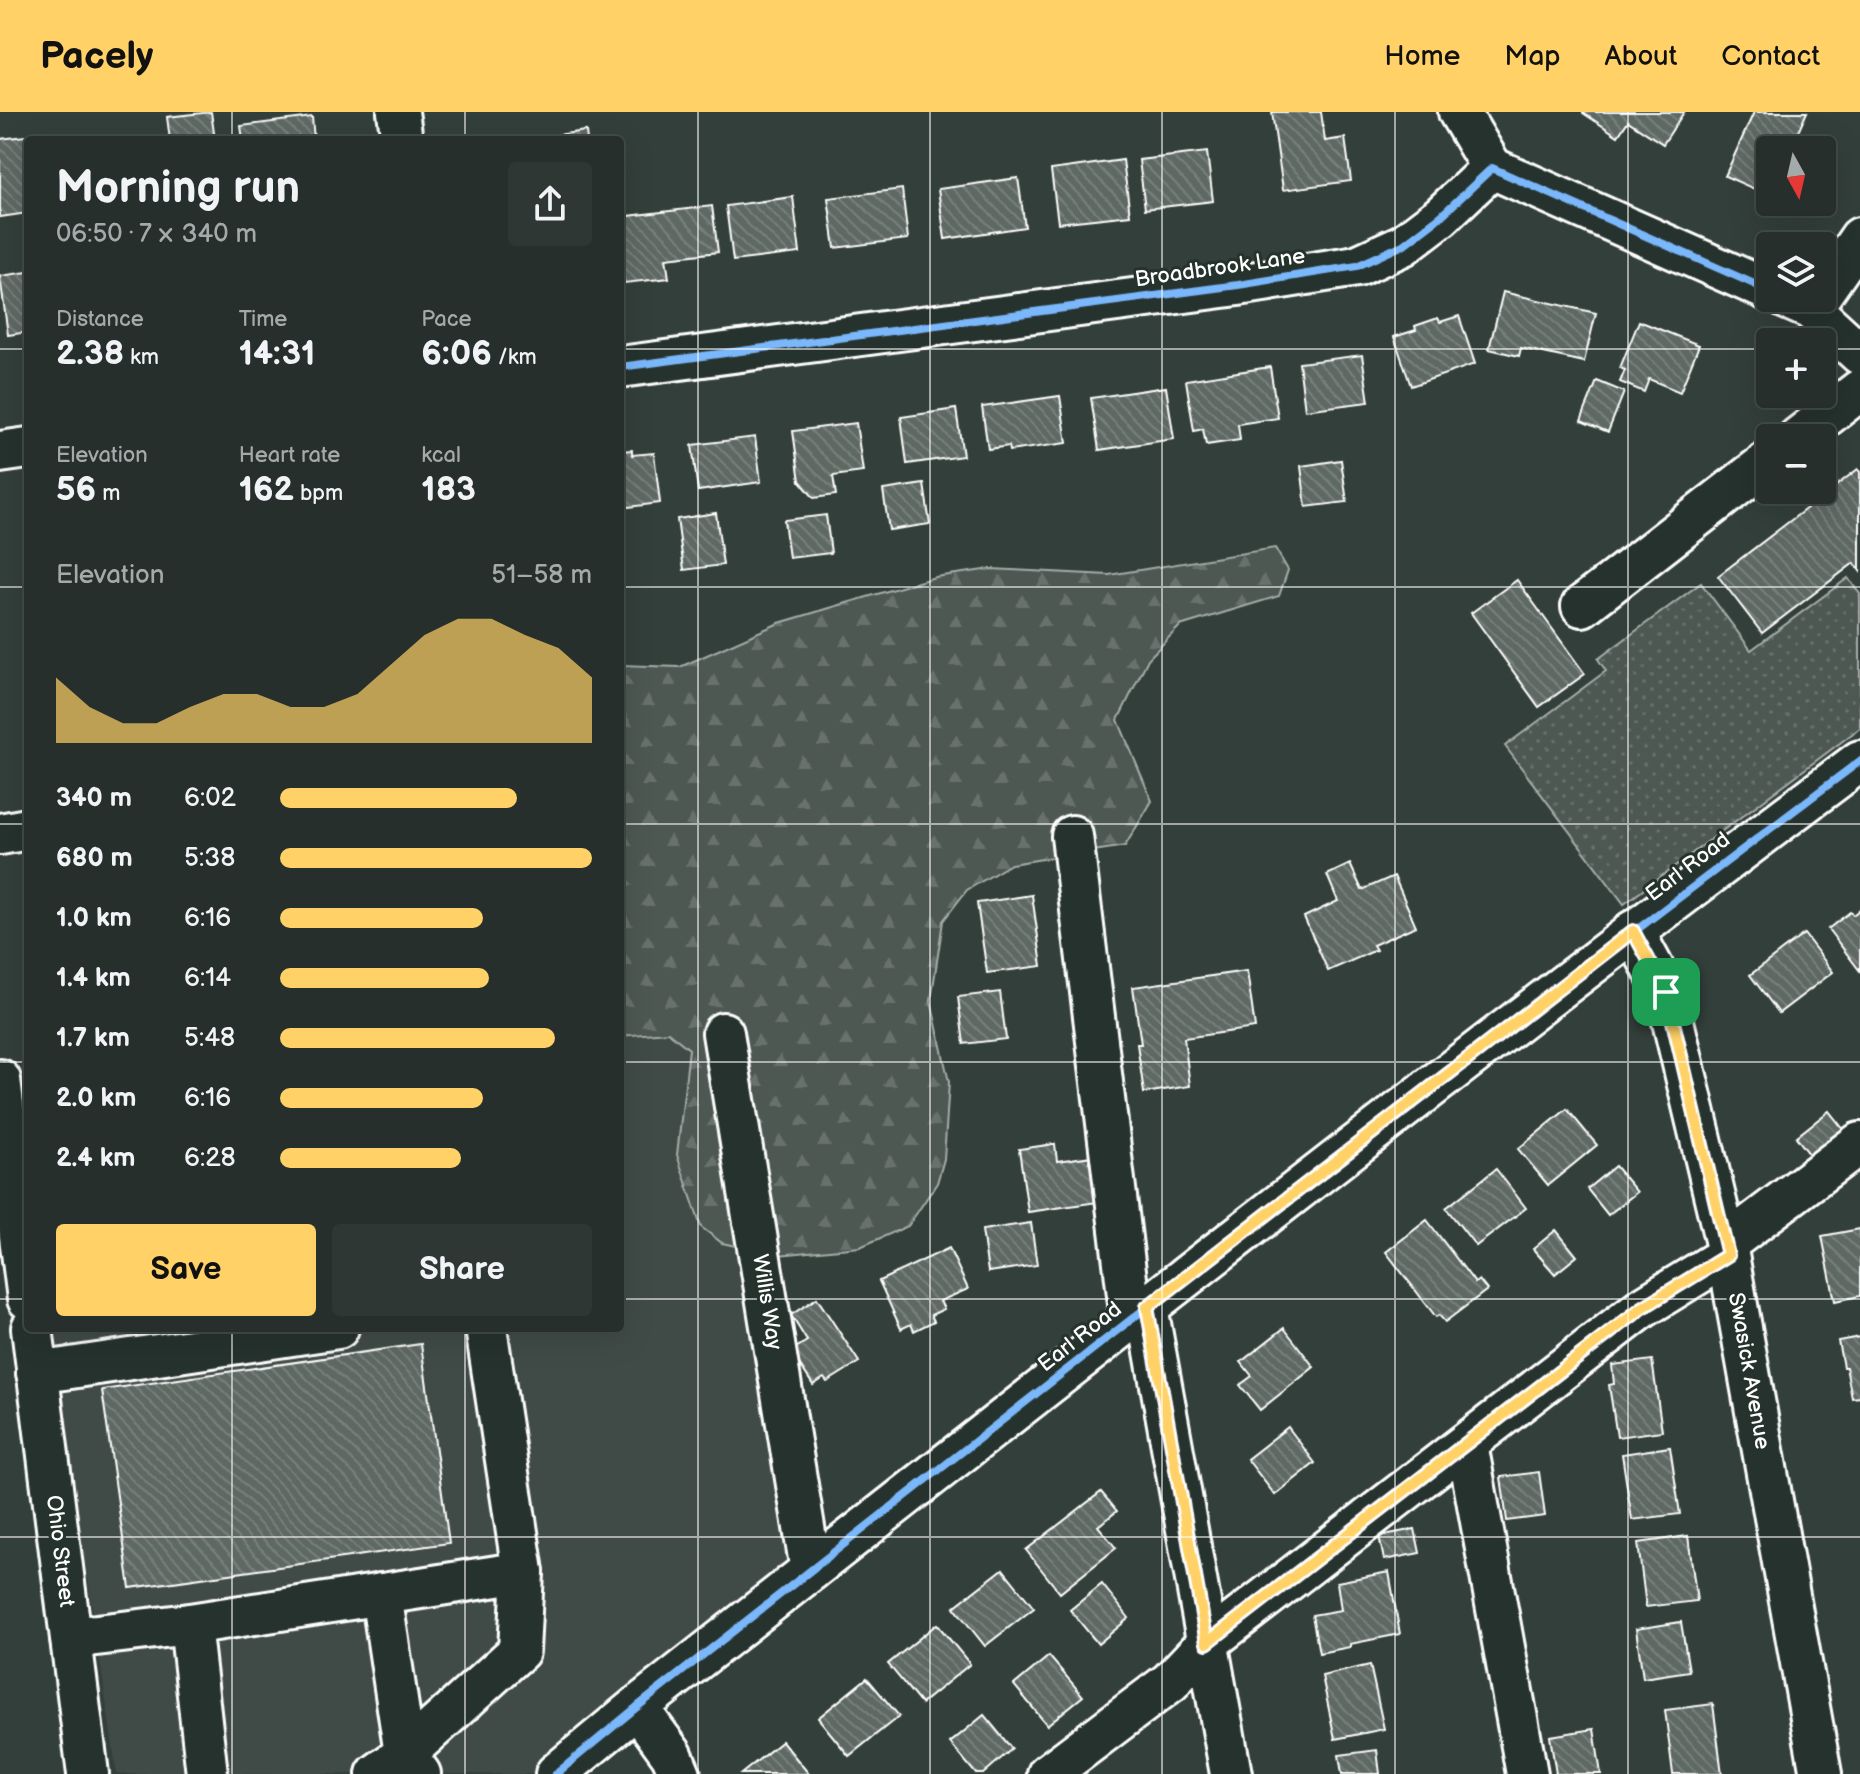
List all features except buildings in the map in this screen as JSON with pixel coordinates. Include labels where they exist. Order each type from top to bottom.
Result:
[{"type":"street","points":[[398,112],[401,136]]},
{"type":"street","points":[[1459,112],[1492,168],[1756,285]]},
{"type":"street","name":"Broadbrook Lane","points":[[624,366],[1238,285],[1357,266],[1403,245],[1441,216],[1492,168]]},
{"type":"street","points":[[1836,267],[1860,238]]},
{"type":"street","points":[[1821,312],[1860,354]]},
{"type":"street","points":[[1816,424],[1860,390]]},
{"type":"street","points":[[0,452],[24,449]]},
{"type":"street","points":[[1582,606],[1756,471]]},
{"type":"street","name":"Earl Road","points":[[556,1774],[637,1707],[1139,1314],[1633,931],[1860,761]]},
{"type":"street","points":[[0,834],[24,830]]},
{"type":"street","points":[[1072,836],[1139,1314],[1231,1774]]},
{"type":"street","name":"Swasick Avenue","points":[[1633,931],[1666,992],[1727,1249],[1821,1774]]},
{"type":"street","name":"Willis Way","points":[[723,1033],[811,1570]]},
{"type":"street","points":[[0,1080],[24,1268]]},
{"type":"street","points":[[1048,1774],[1170,1682],[1207,1643],[1642,1308],[1727,1249],[1860,1143]]},
{"type":"street","name":"Ohio Street","points":[[32,1332],[88,1774]]},
{"type":"street","points":[[37,1373],[311,1332]]},
{"type":"street","points":[[401,1767],[519,1651],[523,1572],[487,1332]]},
{"type":"street","points":[[1467,1444],[1527,1774]]},
{"type":"street","points":[[71,1638],[190,1624],[523,1572]]},
{"type":"street","points":[[381,1594],[401,1767]]},
{"type":"street","points":[[190,1624],[207,1774]]},
{"type":"street","points":[[637,1707],[672,1755],[680,1774]]},
{"type":"shaded area","points":[[683,843],[796,1552],[535,1774],[117,1774],[51,1332],[624,1332],[624,863]]},
{"type":"green space","points":[[1275,548],[1288,570],[1279,596],[1180,626],[1148,659],[1118,720],[1152,801],[1125,846],[1011,864],[967,890],[943,921],[931,1001],[949,1082],[944,1159],[937,1183],[908,1226],[860,1247],[778,1255],[722,1243],[701,1227],[677,1155],[689,1049],[668,1032],[624,1036],[624,665],[680,667],[779,623],[935,577],[991,569],[1109,575]]},
{"type":"green space","points":[[1848,578],[1860,594],[1860,728],[1624,904],[1505,746],[1606,671],[1598,659],[1701,583],[1751,650]]},
{"type":"cycle path","points":[[624,366],[1238,285],[1357,266],[1403,245],[1441,216],[1492,168],[1756,285]]},
{"type":"cycle path","points":[[556,1774],[637,1707],[1246,1230],[1860,761]]},
{"type":"route","points":[[1633,931],[1666,992],[1728,1255],[1642,1308],[1207,1643],[1147,1307],[1633,931]]}]
